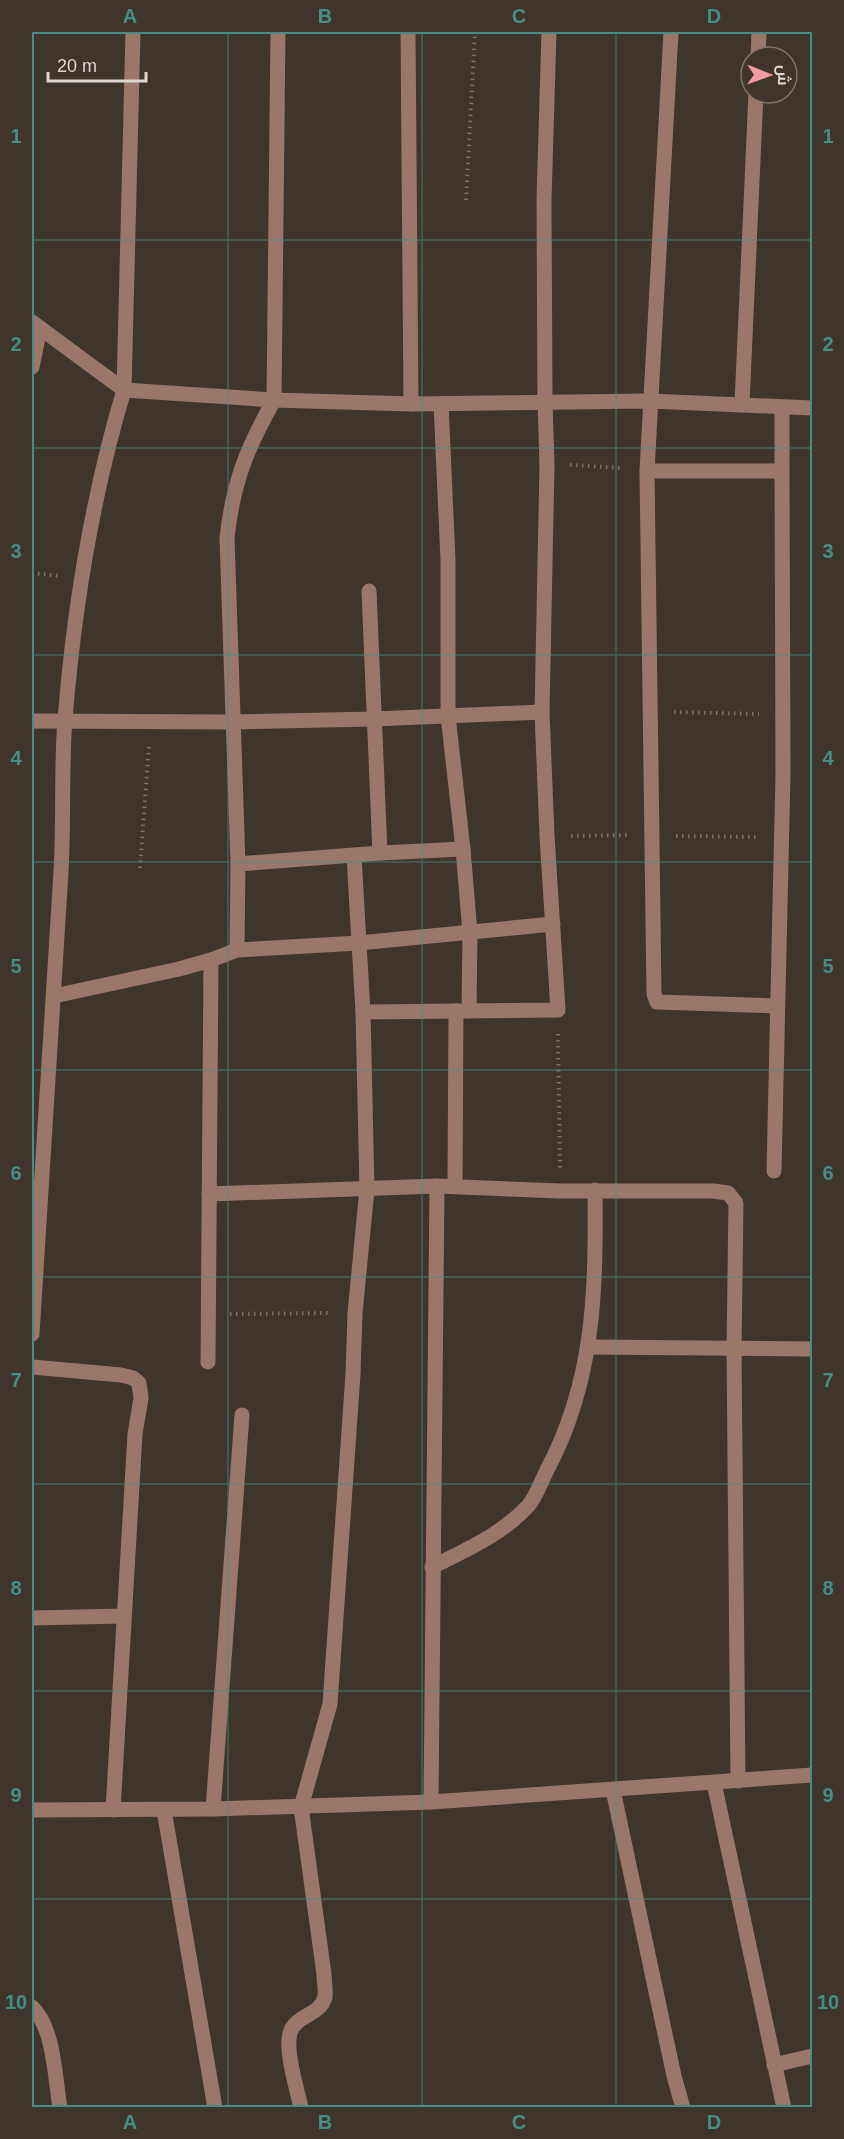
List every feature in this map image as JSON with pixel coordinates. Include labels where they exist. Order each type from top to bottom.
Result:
[{"type":"street","points":[[32,1334],[62,849],[65,720],[83,568],[94,505],[124,390],[133,32]]},
{"type":"street","points":[[237,950],[238,864],[227,538],[231,503],[242,467],[255,434],[274,400],[278,32]]},
{"type":"street","points":[[408,32],[411,404]]},
{"type":"street","points":[[363,1012],[558,1010],[542,712],[547,465],[544,402],[544,200],[549,32]]},
{"type":"street","points":[[671,32],[647,471],[654,994],[657,1002],[777,1006]]},
{"type":"street","points":[[741,404],[755,105]]},
{"type":"street","points":[[36,325],[124,390],[274,400],[411,404],[650,400],[813,408]]},
{"type":"street","points":[[32,367],[36,325]]},
{"type":"street","points":[[441,404],[448,560],[448,716],[464,849],[470,933],[463,1011],[455,1186]]},
{"type":"street","points":[[774,1171],[784,714],[782,408]]},
{"type":"street","points":[[647,471],[782,471]]},
{"type":"street","points":[[369,591],[380,853]]},
{"type":"street","points":[[32,721],[232,722],[542,712]]},
{"type":"street","points":[[238,864],[464,849]]},
{"type":"street","points":[[301,2108],[289,2051],[290,2034],[295,2023],[318,2009],[324,1998],[324,1974],[301,1807],[330,1704],[356,1313],[367,1189],[363,1012],[354,856]]},
{"type":"street","points":[[54,996],[211,960],[237,950],[359,943],[553,924]]},
{"type":"street","points":[[208,1362],[211,960]]},
{"type":"street","points":[[209,1194],[437,1186],[560,1191],[713,1191],[728,1193],[736,1203],[734,1348],[738,1781]]},
{"type":"street","points":[[431,1802],[437,1186]]},
{"type":"street","points":[[432,1567],[490,1538],[529,1505],[562,1442],[579,1389],[589,1347],[596,1272],[595,1190]]},
{"type":"street","points":[[589,1347],[813,1349]]},
{"type":"street","points":[[32,1367],[121,1375],[133,1378],[139,1383],[141,1398],[135,1434],[113,1810]]},
{"type":"street","points":[[213,1809],[242,1415]]},
{"type":"street","points":[[32,1617],[124,1616]]},
{"type":"street","points":[[32,1810],[164,1810],[431,1802],[813,1774]]},
{"type":"street","points":[[714,1783],[784,2108]]},
{"type":"street","points":[[613,1790],[683,2108]]},
{"type":"street","points":[[164,1810],[215,2108]]},
{"type":"street","points":[[32,2007],[47,2028],[60,2108]]},
{"type":"street","points":[[774,2065],[813,2056]]},
{"type":"path","points":[[466,200],[475,32]]},
{"type":"path","points":[[547,465],[599,465],[647,471]]},
{"type":"path","points":[[650,712],[784,714]]},
{"type":"path","points":[[140,867],[151,722]]},
{"type":"path","points":[[558,1010],[560,1191]]},
{"type":"path","points":[[208,1315],[356,1313]]}]
